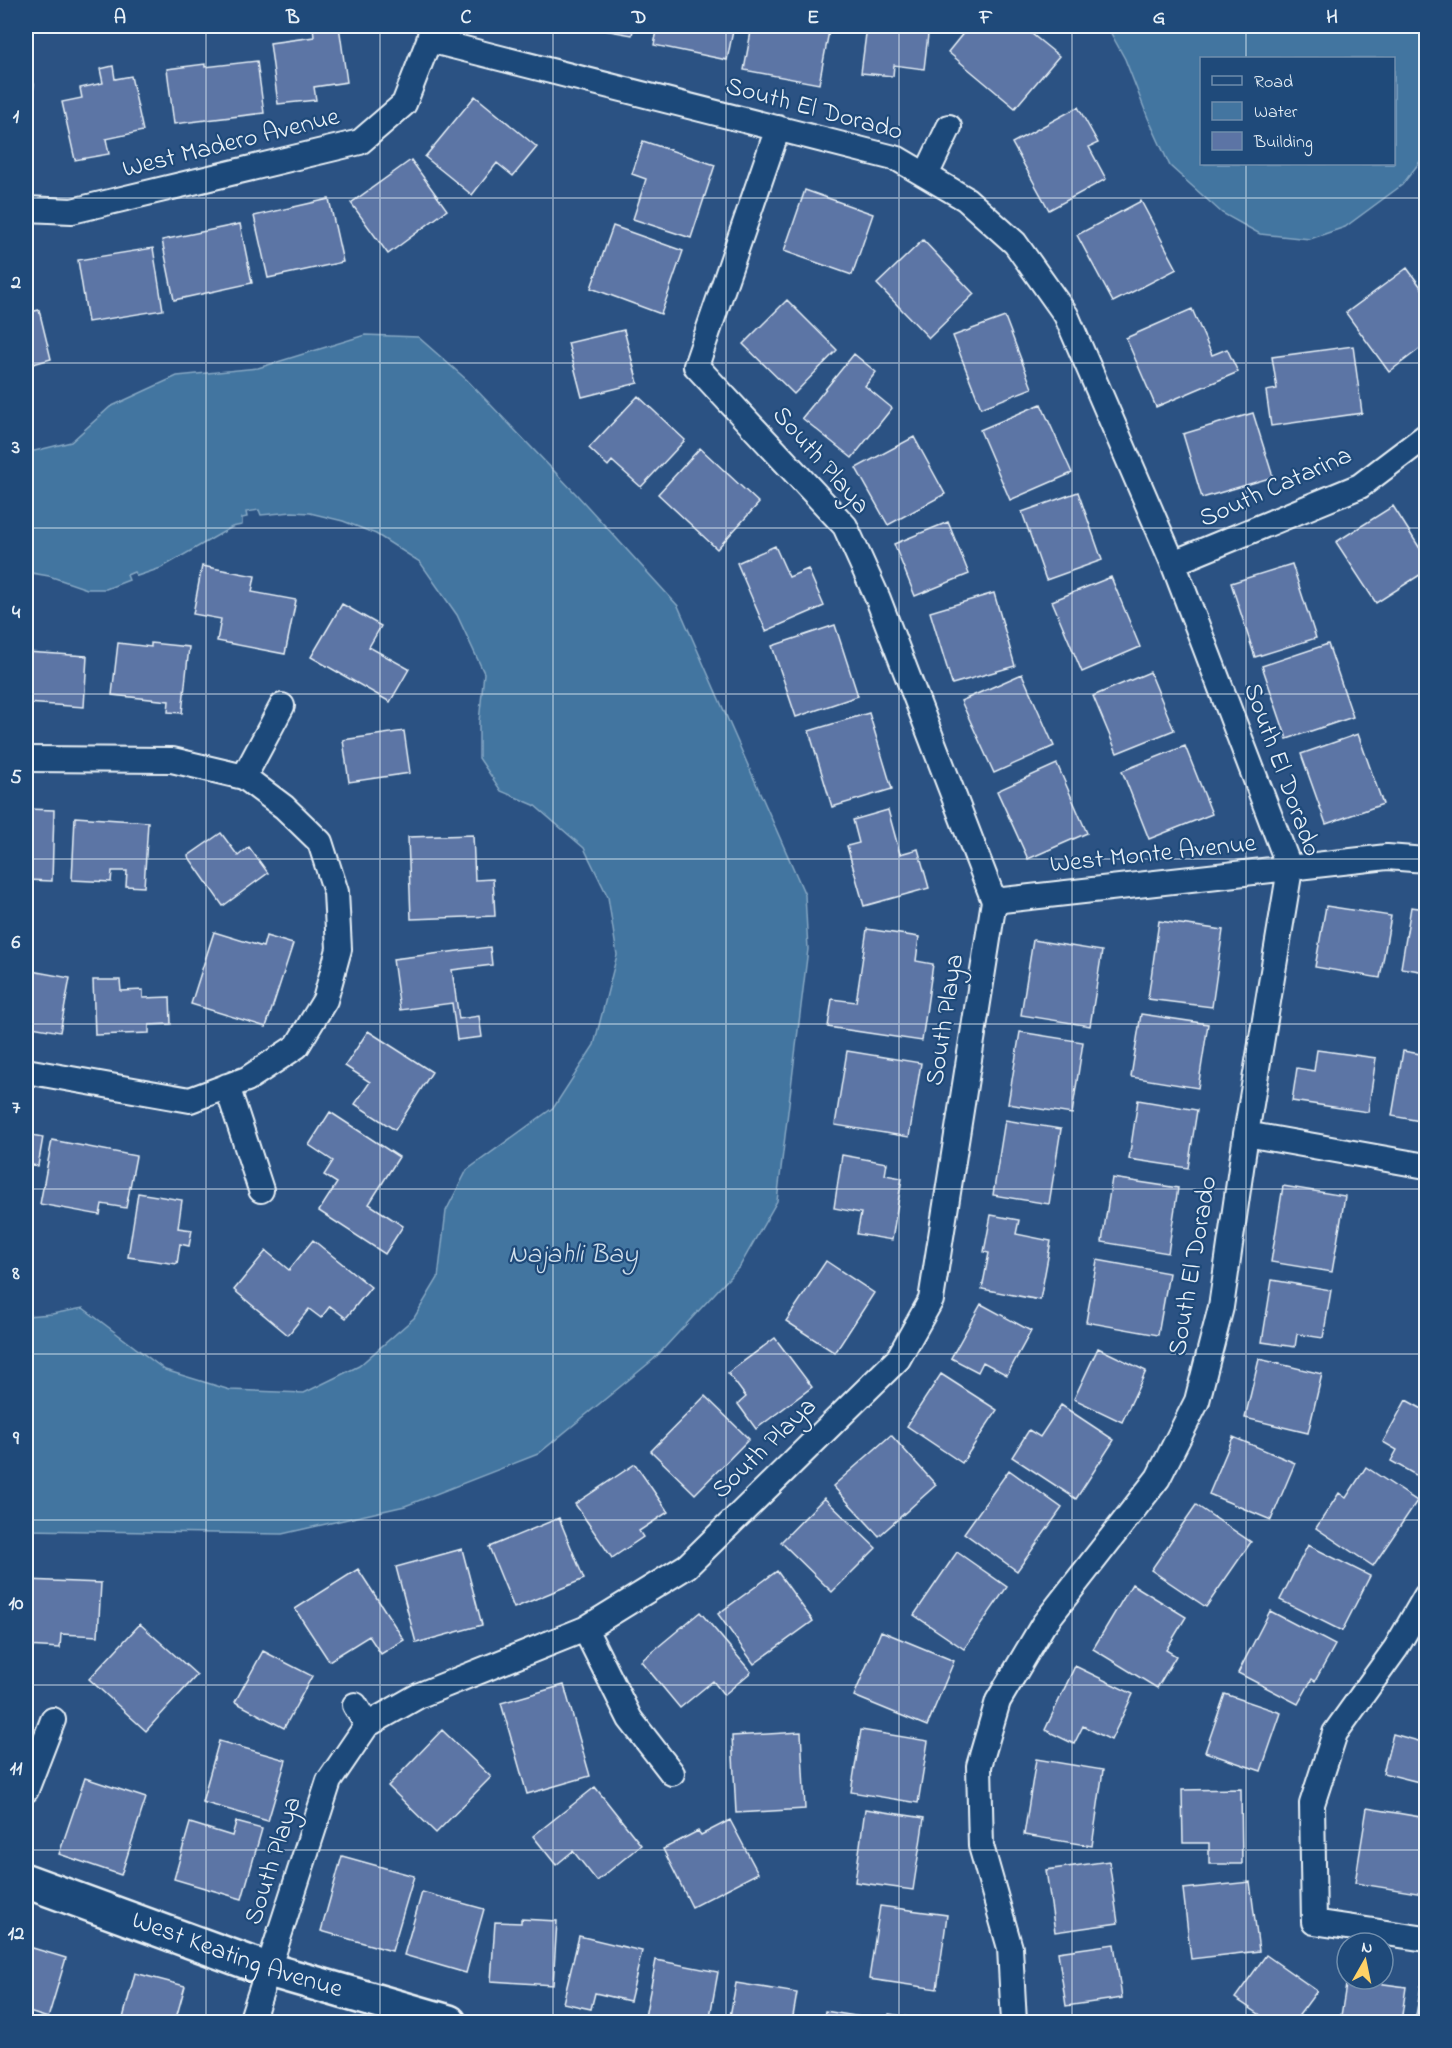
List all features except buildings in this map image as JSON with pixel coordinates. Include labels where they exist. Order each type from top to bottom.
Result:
[{"type":"street","name":"South El Dorado","points":[[431,33],[898,159],[966,199],[1015,243],[1066,315],[1173,563],[1290,869],[1246,1134],[1221,1307],[1197,1401],[1158,1478],[1043,1625],[998,1701],[979,1766],[981,1846],[1010,1948],[1014,2022]]},
{"type":"street","name":"West Madero Avenue","points":[[26,209],[72,211],[360,142],[404,104],[431,33]]},
{"type":"street","points":[[926,175],[949,127]]},
{"type":"street","name":"South Playa","points":[[251,2022],[329,1781],[362,1715],[420,1695],[585,1629],[687,1566],[898,1359],[931,1300],[994,902],[879,599],[845,526],[696,366],[778,128]]},
{"type":"street","name":"South Catarina","points":[[1173,563],[1360,486],[1424,443]]},
{"type":"street","points":[[244,777],[282,706]]},
{"type":"street","points":[[26,759],[172,760],[244,777],[284,807],[320,842],[336,892],[339,949],[325,1000],[297,1046],[247,1079],[190,1100],[26,1071]]},
{"type":"street","name":"West Monte Avenue","points":[[994,902],[1387,857],[1426,860]]},
{"type":"street","points":[[227,1086],[261,1190]]},
{"type":"street","points":[[1246,1134],[1426,1166]]},
{"type":"street","points":[[1426,1596],[1396,1648],[1335,1733],[1312,1804],[1314,1922],[1426,1939]]},
{"type":"street","points":[[585,1629],[630,1719],[672,1773]]},
{"type":"street","points":[[26,1790],[53,1720]]},
{"type":"street","name":"West Keating Avenue","points":[[26,1881],[269,1970],[448,2022]]},
{"type":"water","points":[[1107,26],[1426,26],[1426,154],[1402,185],[1345,227],[1310,239],[1260,234],[1222,213],[1170,166],[1125,59]]},
{"type":"water","name":"Najahli Bay","points":[[365,335],[418,337],[467,380],[577,495],[678,606],[805,895],[808,949],[777,1201],[740,1266],[654,1359],[538,1454],[405,1506],[282,1534],[26,1530],[26,1316],[83,1308],[165,1370],[230,1390],[304,1393],[359,1366],[414,1318],[438,1278],[446,1211],[467,1170],[554,1107],[594,1045],[617,955],[608,897],[584,848],[534,805],[501,791],[479,758],[479,722],[484,673],[457,615],[420,562],[376,534],[343,521],[310,513],[261,515],[259,510],[246,512],[247,517],[242,518],[242,525],[232,527],[161,568],[137,576],[134,572],[127,575],[129,580],[106,589],[87,589],[49,576],[26,572],[26,453],[71,442],[110,407],[177,376],[258,368]]}]
